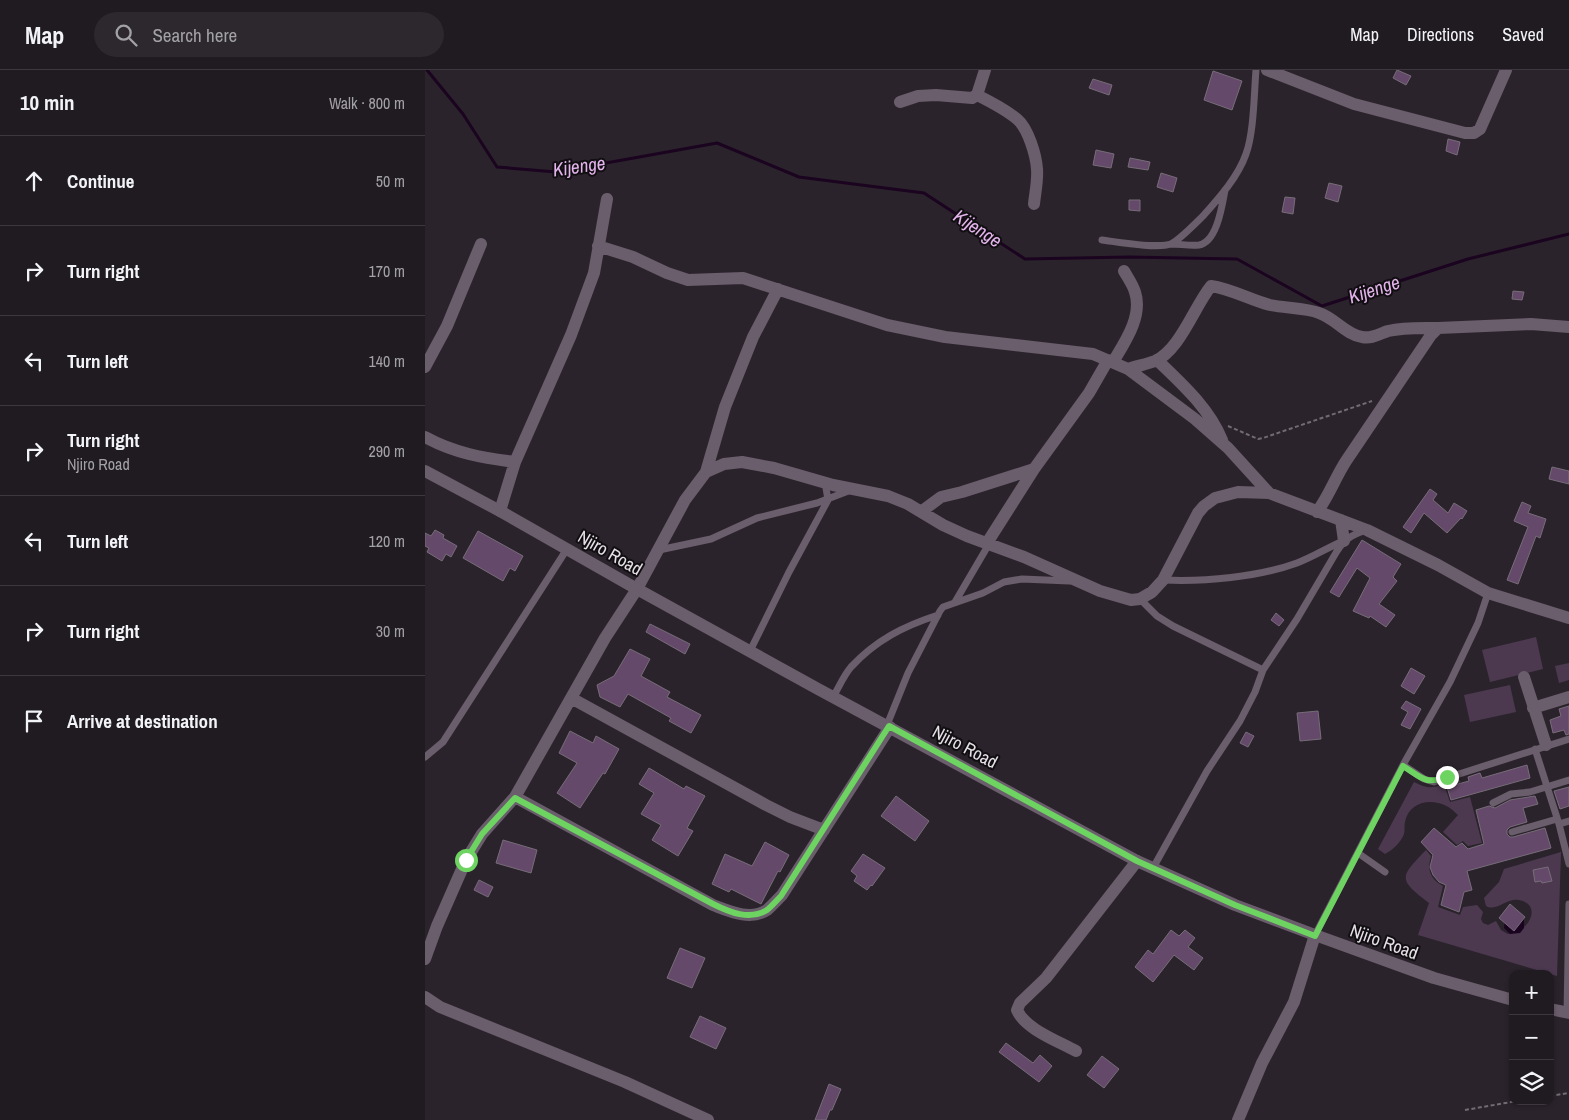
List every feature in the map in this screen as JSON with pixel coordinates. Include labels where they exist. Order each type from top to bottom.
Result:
[{"type":"street","points":[[900,102],[918,96],[936,95],[972,98],[977,95],[985,70]]},
{"type":"street","points":[[1267,70],[1354,104],[1465,133],[1474,133],[1480,129],[1506,70]]},
{"type":"street","points":[[977,95],[1019,120],[1027,132],[1037,167],[1034,204]]},
{"type":"street","points":[[500,511],[515,462],[571,335],[594,273],[607,199]]},
{"type":"street","points":[[425,367],[447,326],[481,244]]},
{"type":"street","points":[[598,246],[633,257],[667,273],[688,280],[743,278],[887,325],[945,336],[1093,354],[1128,369],[1195,419],[1224,445],[1269,493]]},
{"type":"street","points":[[988,543],[1034,470],[1127,338],[1135,318],[1137,305],[1135,291],[1124,271]]},
{"type":"street","points":[[1128,369],[1157,360],[1178,341],[1205,293],[1211,286],[1224,288],[1271,305],[1317,312],[1330,317],[1348,332],[1361,337],[1371,337],[1408,328],[1531,324],[1569,327]]},
{"type":"street","points":[[425,959],[437,926],[466,860],[482,834],[515,798],[605,638],[637,589],[685,500],[706,472],[725,407],[753,337],[778,289]]},
{"type":"street","points":[[1317,512],[1329,496],[1337,476],[1431,335],[1438,328]]},
{"type":"street","points":[[1157,360],[1197,400],[1216,424],[1224,445]]},
{"type":"street","points":[[425,438],[447,448],[477,457],[515,462]]},
{"type":"street","points":[[706,472],[724,464],[742,462],[774,468],[853,490],[888,496],[922,511],[943,525],[967,536],[1077,581],[1131,600],[1141,599],[1163,580],[1198,513],[1204,506],[1215,498],[1238,492],[1269,493],[1367,530],[1438,565],[1489,594],[1569,618]]},
{"type":"street","points":[[922,511],[941,497],[1034,470]]},
{"type":"street","name":"Njiro Road","points":[[425,471],[833,697],[1137,861],[1235,905],[1315,936],[1433,978],[1509,999]]},
{"type":"street","points":[[1341,520],[1344,541]]},
{"type":"street","points":[[1524,677],[1541,747]]},
{"type":"street","points":[[1533,708],[1569,697]]},
{"type":"street","points":[[571,698],[766,805],[823,830]]},
{"type":"street","points":[[515,798],[713,904],[737,915],[751,914],[766,911],[781,896],[888,726]]},
{"type":"street","points":[[1076,1051],[1027,1024],[1020,1017],[1017,1010],[1020,1003],[1046,978],[1137,861]]},
{"type":"street","points":[[1238,1120],[1262,1063],[1294,1002],[1315,936]]},
{"type":"street","points":[[425,997],[440,1007],[625,1082],[708,1120]]},
{"type":"street","points":[[1554,1010],[1568,1013]]},
{"type":"lane","points":[[1171,244],[1198,221],[1226,189],[1239,169],[1250,140],[1256,70]]},
{"type":"lane","points":[[1102,240],[1145,245],[1199,245],[1208,241],[1212,236],[1219,218],[1226,189]]},
{"type":"lane","points":[[750,651],[789,572],[828,500],[825,482]]},
{"type":"lane","points":[[659,550],[711,539],[757,518],[828,500],[853,490]]},
{"type":"lane","points":[[1163,580],[1179,581],[1264,573],[1298,562],[1344,541],[1352,535],[1367,530]]},
{"type":"lane","points":[[1153,868],[1207,771],[1240,721],[1255,692],[1263,670],[1297,619],[1344,541]]},
{"type":"lane","points":[[955,602],[988,543]]},
{"type":"lane","points":[[425,758],[443,742],[567,549]]},
{"type":"lane","points":[[888,726],[908,673],[943,607],[983,593],[1004,582],[1022,579],[1077,581]]},
{"type":"lane","points":[[1315,936],[1403,766],[1450,682],[1478,623],[1489,594]]},
{"type":"lane","points":[[1141,599],[1157,616],[1173,626],[1263,670]]},
{"type":"lane","points":[[833,697],[850,668],[878,642],[891,633],[912,623],[938,615]]},
{"type":"lane","points":[[1403,766],[1424,779],[1434,782],[1569,739]]},
{"type":"lane","points":[[1541,747],[1547,787],[1569,864]]},
{"type":"lane","points":[[1493,803],[1511,794],[1530,792],[1569,780]]},
{"type":"lane","points":[[1512,832],[1569,821]]},
{"type":"lane","points":[[1358,853],[1385,872]]},
{"type":"lane","points":[[1568,1013],[1569,904]]},
{"type":"path","points":[[1216,424],[1258,439],[1391,394]]},
{"type":"path","points":[[1554,1095],[1569,1092]]},
{"type":"path","points":[[1465,1110],[1509,1102]]},
{"type":"shaded area","points":[[1536,637],[1543,669],[1490,682],[1482,650]]},
{"type":"shaded area","points":[[1569,663],[1569,680],[1559,683],[1555,666]]},
{"type":"shaded area","points":[[1510,685],[1516,712],[1470,722],[1464,695]]},
{"type":"shaded area","points":[[1453,780],[1461,782],[1445,787],[1450,802],[1470,797],[1482,843],[1468,846],[1463,841],[1457,845],[1443,832],[1458,815],[1446,806],[1430,802],[1417,805],[1408,813],[1404,834],[1394,848],[1385,854],[1378,849],[1414,782],[1433,787]]},
{"type":"shaded area","points":[[1426,850],[1431,856],[1429,866],[1432,877],[1443,886],[1438,907],[1460,915],[1463,907],[1477,905],[1483,912],[1481,919],[1483,923],[1488,925],[1496,921],[1501,930],[1508,934],[1522,929],[1527,924],[1532,912],[1530,907],[1526,903],[1514,900],[1490,907],[1486,906],[1484,898],[1499,882],[1504,869],[1561,852],[1557,976],[1554,975],[1554,970],[1537,970],[1418,935],[1429,903],[1407,883],[1407,873]]},
{"type":"shaded area","points":[[1524,918],[1524,928],[1520,933],[1510,934],[1504,928],[1505,920]]},
{"type":"building","points":[[1397,70],[1411,76],[1406,85],[1393,78]]},
{"type":"building","points":[[1213,71],[1242,81],[1232,110],[1204,100]]},
{"type":"building","points":[[1093,79],[1112,85],[1109,95],[1089,88]]},
{"type":"building","points":[[1448,139],[1460,142],[1457,155],[1446,151]]},
{"type":"building","points":[[1096,150],[1114,154],[1111,168],[1093,165]]},
{"type":"building","points":[[1130,158],[1150,162],[1148,170],[1128,167]]},
{"type":"building","points":[[1161,173],[1177,178],[1173,192],[1157,187]]},
{"type":"building","points":[[1329,183],[1342,186],[1338,202],[1325,198]]},
{"type":"building","points":[[1285,197],[1295,198],[1293,214],[1282,212]]},
{"type":"building","points":[[1129,200],[1140,200],[1140,211],[1129,210]]},
{"type":"building","points":[[1513,291],[1524,292],[1522,300],[1512,299]]},
{"type":"building","points":[[1552,467],[1569,471],[1569,484],[1549,479]]},
{"type":"building","points":[[1430,489],[1437,494],[1433,500],[1448,513],[1454,503],[1467,511],[1462,519],[1447,533],[1424,513],[1411,533],[1403,527]]},
{"type":"building","points":[[1522,502],[1531,506],[1528,513],[1546,519],[1540,538],[1536,536],[1518,584],[1507,580],[1528,527],[1514,521]]},
{"type":"building","points":[[435,530],[444,535],[443,538],[457,546],[451,557],[446,554],[442,561],[427,552],[429,548],[425,546],[425,533],[431,536]]},
{"type":"building","points":[[478,531],[523,556],[515,571],[510,568],[503,581],[463,558]]},
{"type":"building","points":[[1362,540],[1401,564],[1393,577],[1397,581],[1379,604],[1395,615],[1386,627],[1370,616],[1369,618],[1353,611],[1370,578],[1357,568],[1339,597],[1330,592]]},
{"type":"building","points":[[1276,613],[1284,620],[1279,626],[1271,620]]},
{"type":"building","points":[[650,624],[690,644],[685,654],[646,632]]},
{"type":"building","points":[[630,649],[650,659],[641,676],[670,692],[667,697],[701,715],[691,733],[669,721],[671,718],[628,694],[620,707],[600,697],[597,685],[614,676]]},
{"type":"building","points":[[1411,668],[1425,676],[1414,694],[1401,686]]},
{"type":"building","points":[[1406,701],[1421,709],[1410,729],[1401,725],[1408,712],[1401,708]]},
{"type":"building","points":[[1569,706],[1569,734],[1566,735],[1564,730],[1553,733],[1550,720],[1561,716],[1559,709]]},
{"type":"building","points":[[1318,711],[1321,739],[1300,741],[1297,713]]},
{"type":"building","points":[[570,731],[593,743],[596,736],[619,749],[605,774],[603,773],[580,808],[557,793],[577,763],[559,753]]},
{"type":"building","points":[[1246,732],[1254,736],[1248,747],[1240,743]]},
{"type":"building","points":[[1527,765],[1530,778],[1451,800],[1447,787],[1469,781],[1468,777],[1480,773],[1482,778]]},
{"type":"building","points":[[649,768],[684,789],[686,786],[705,796],[687,828],[693,831],[678,856],[652,840],[661,825],[641,814],[654,793],[639,784]]},
{"type":"building","points":[[1569,787],[1569,806],[1560,809],[1554,791]]},
{"type":"building","points":[[896,796],[929,821],[915,841],[881,816]]},
{"type":"building","points":[[1535,796],[1538,804],[1523,808],[1527,822],[1510,827],[1507,830],[1507,834],[1513,837],[1545,828],[1551,848],[1467,871],[1472,890],[1464,892],[1459,912],[1441,905],[1446,885],[1439,882],[1433,875],[1430,867],[1433,855],[1421,842],[1434,828],[1456,847],[1462,843],[1468,849],[1484,844],[1476,810],[1489,806],[1495,808],[1510,800]]},
{"type":"building","points":[[503,840],[537,850],[531,873],[496,863]]},
{"type":"building","points":[[765,842],[789,855],[780,872],[778,871],[761,904],[731,889],[729,892],[712,884],[725,854],[752,866]]},
{"type":"building","points":[[863,854],[885,868],[867,890],[854,881],[857,876],[851,871]]},
{"type":"building","points":[[1548,867],[1552,881],[1535,882],[1533,870]]},
{"type":"building","points":[[479,880],[493,887],[488,897],[474,890]]},
{"type":"building","points":[[1510,904],[1525,917],[1514,931],[1499,918]]},
{"type":"building","points":[[1171,930],[1179,936],[1185,930],[1195,938],[1188,947],[1203,958],[1194,970],[1174,955],[1153,982],[1135,967],[1148,950],[1153,954]]},
{"type":"building","points":[[680,948],[705,958],[692,988],[667,978]]},
{"type":"building","points":[[700,1016],[726,1028],[716,1049],[690,1037]]},
{"type":"building","points":[[1006,1043],[1033,1063],[1040,1055],[1052,1066],[1039,1082],[999,1052]]},
{"type":"building","points":[[1102,1056],[1119,1069],[1104,1088],[1087,1075]]},
{"type":"building","points":[[829,1084],[841,1089],[826,1120],[815,1120]]},
{"type":"waterway","name":"Kijenge","points":[[427,70],[463,114],[497,167],[556,172],[717,143],[799,177],[924,193],[1025,259],[1129,257],[1237,259],[1322,306],[1468,259],[1569,234]]},
{"type":"route","points":[[466,860],[482,834],[515,798],[737,915],[766,911],[781,896],[889,726],[1137,861],[1235,905],[1315,936],[1403,766],[1424,779],[1434,782],[1447,777]]}]
